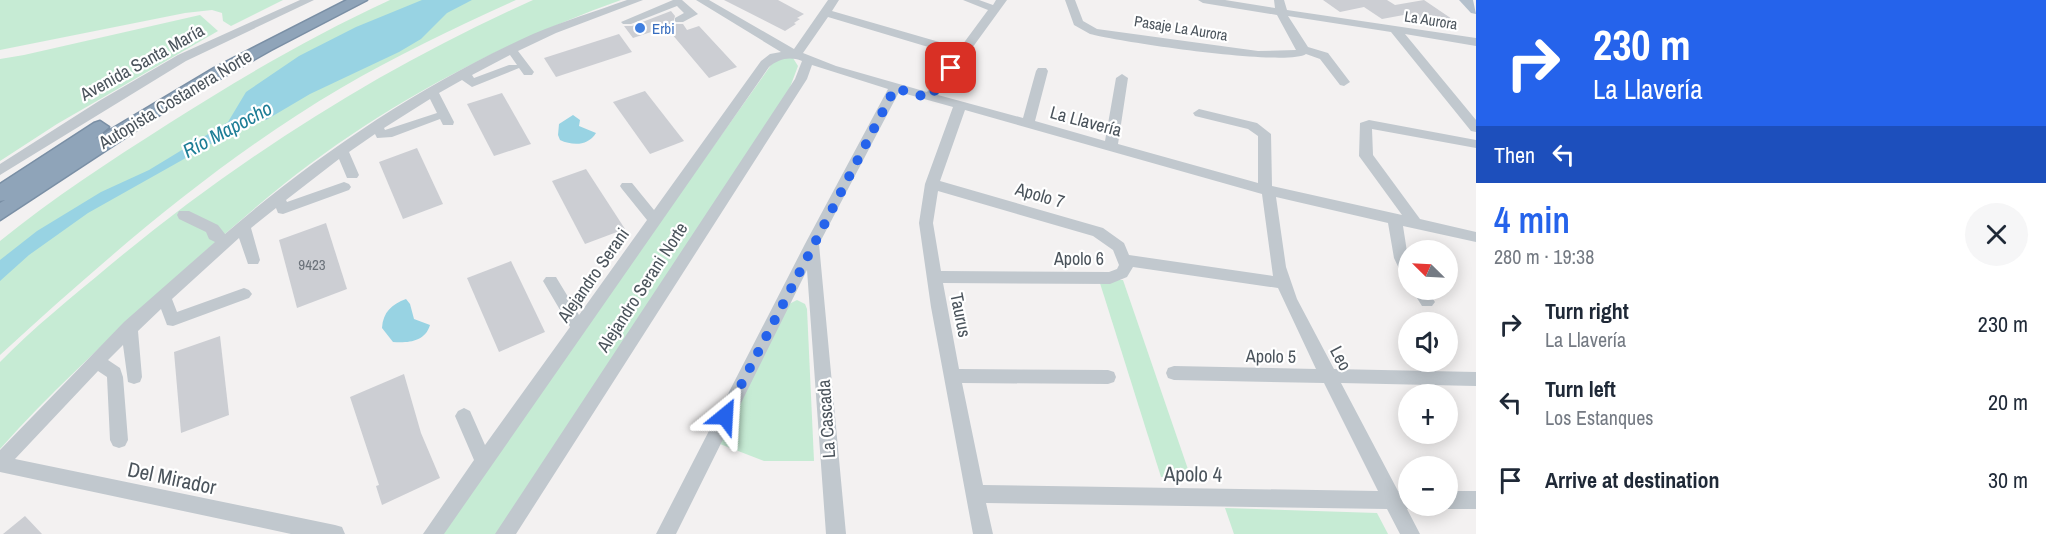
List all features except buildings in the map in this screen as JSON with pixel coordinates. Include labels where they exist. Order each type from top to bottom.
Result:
[{"type":"highway","name":"Autopista Costanera Norte","points":[[0,194],[62,151],[173,83],[265,33],[335,0]]},
{"type":"highway","name":"Autopista Costanera Norte","points":[[0,213],[91,150],[193,86],[264,46],[359,0]]},
{"type":"main road","points":[[1466,0],[1476,10]]},
{"type":"street","name":"Avenida Santa María","points":[[0,170],[78,119],[182,58],[309,0]]},
{"type":"street","points":[[0,463],[96,361],[163,296],[243,225],[342,151],[432,92],[511,49],[619,3],[638,0]]},
{"type":"street","points":[[684,7],[701,0]]},
{"type":"street","name":"La Llavería","points":[[701,0],[799,56],[895,88],[1266,190],[1476,237]]},
{"type":"street","points":[[769,60],[780,55],[799,56],[834,0]]},
{"type":"street","points":[[929,98],[998,4],[968,0]]},
{"type":"street","name":"Pasaje La Aurora","points":[[1070,0],[1078,24],[1094,32],[1167,40],[1258,55],[1299,54],[1302,49]]},
{"type":"street","name":"La Aurora","points":[[1203,0],[1280,6],[1394,29],[1476,42]]},
{"type":"street","points":[[627,22],[678,2],[692,14],[679,20]]},
{"type":"street","points":[[1280,6],[1302,49],[1324,56],[1344,82]]},
{"type":"street","points":[[825,13],[963,53]]},
{"type":"street","points":[[1394,29],[1476,128]]},
{"type":"street","points":[[769,40],[773,50],[769,60]]},
{"type":"street","points":[[511,49],[528,72]]},
{"type":"street","name":"Alejandro Serani Norte","points":[[505,534],[801,79],[799,56]]},
{"type":"street","name":"Alejandro Serani","points":[[433,534],[769,60]]},
{"type":"street","points":[[464,74],[472,83],[513,68]]},
{"type":"street","points":[[1028,124],[1042,71]]},
{"type":"street","points":[[1111,146],[1122,78]]},
{"type":"street","points":[[666,534],[786,294],[895,88]]},
{"type":"street","points":[[377,127],[382,135],[441,120],[432,92]]},
{"type":"street","name":"Taurus","points":[[960,106],[932,184],[926,223],[934,277],[983,534]]},
{"type":"street","name":"Leo","points":[[1199,113],[1252,126],[1264,134],[1266,190],[1282,283],[1329,377],[1398,496]]},
{"type":"street","points":[[1415,223],[1366,156],[1365,126],[1369,124],[1476,144]]},
{"type":"street","points":[[278,198],[283,209],[348,182],[342,151]]},
{"type":"street","name":"Apolo 7","points":[[932,184],[1098,232],[1119,247],[1126,260]]},
{"type":"street","points":[[627,186],[655,221]]},
{"type":"street","points":[[184,215],[213,229],[214,235],[225,241]]},
{"type":"street","points":[[1395,219],[1398,240]]},
{"type":"street","points":[[243,225],[253,260]]},
{"type":"street","name":"La Cascada","points":[[812,244],[837,534]]},
{"type":"street","name":"Apolo 6","points":[[934,277],[1110,278],[1122,273],[1126,260],[1282,283]]},
{"type":"street","points":[[551,281],[579,329]]},
{"type":"street","points":[[163,296],[173,320],[244,294]]},
{"type":"street","points":[[786,294],[806,294],[817,304]]},
{"type":"street","points":[[130,327],[134,377]]},
{"type":"street","points":[[96,361],[114,373],[116,377],[119,440]]},
{"type":"street","name":"Apolo 5","points":[[1174,374],[1476,379]]},
{"type":"street","points":[[953,376],[1108,377]]},
{"type":"street","points":[[464,416],[484,462]]},
{"type":"street","name":"Del Mirador","points":[[0,463],[335,534]]},
{"type":"street","name":"Apolo 4","points":[[977,494],[1398,499]]},
{"type":"street","points":[[1458,500],[1476,500]]},
{"type":"street","name":"Leo","points":[[1405,516],[1410,534]]},
{"type":"green space","points":[[0,0],[283,0],[231,26],[223,21],[222,13],[212,10],[185,13],[0,50]]},
{"type":"green space","points":[[390,0],[516,0],[362,76],[295,116],[207,179],[122,247],[0,355],[0,241],[82,180],[195,107],[304,43]]},
{"type":"green space","points":[[533,0],[621,0],[532,36],[445,78],[403,102],[323,155],[268,197],[173,280],[77,370],[0,449],[0,362],[67,301],[158,226],[312,118],[420,55]]},
{"type":"green space","points":[[200,15],[218,31],[57,124],[0,161],[0,59]]},
{"type":"green space","points":[[776,58],[793,58],[798,66],[789,90],[503,534],[438,534]]},
{"type":"green space","points":[[1099,280],[1123,280],[1191,478],[1161,477]]},
{"type":"green space","points":[[797,300],[805,304],[807,309],[814,461],[764,461],[720,444],[789,304]]},
{"type":"green space","points":[[1225,508],[1377,513],[1388,534],[1234,534]]},
{"type":"water","name":"Río Mapocho","points":[[422,0],[472,0],[447,13],[421,39],[399,52],[310,94],[266,120],[248,123],[88,213],[29,255],[0,281],[0,260],[37,231],[101,192],[149,170],[228,122],[246,92],[299,56],[356,27]]},
{"type":"water","points":[[573,115],[580,120],[579,126],[596,133],[585,143],[575,144],[560,140],[559,124]]},
{"type":"water","points":[[406,299],[410,304],[414,319],[430,325],[428,331],[420,338],[410,342],[393,342],[382,328],[384,317],[396,303]]},
{"type":"place","name":"Erbi","points":[[640,28]]},
{"type":"route","points":[[725,416],[812,244],[895,88],[929,98],[951,68]]}]
